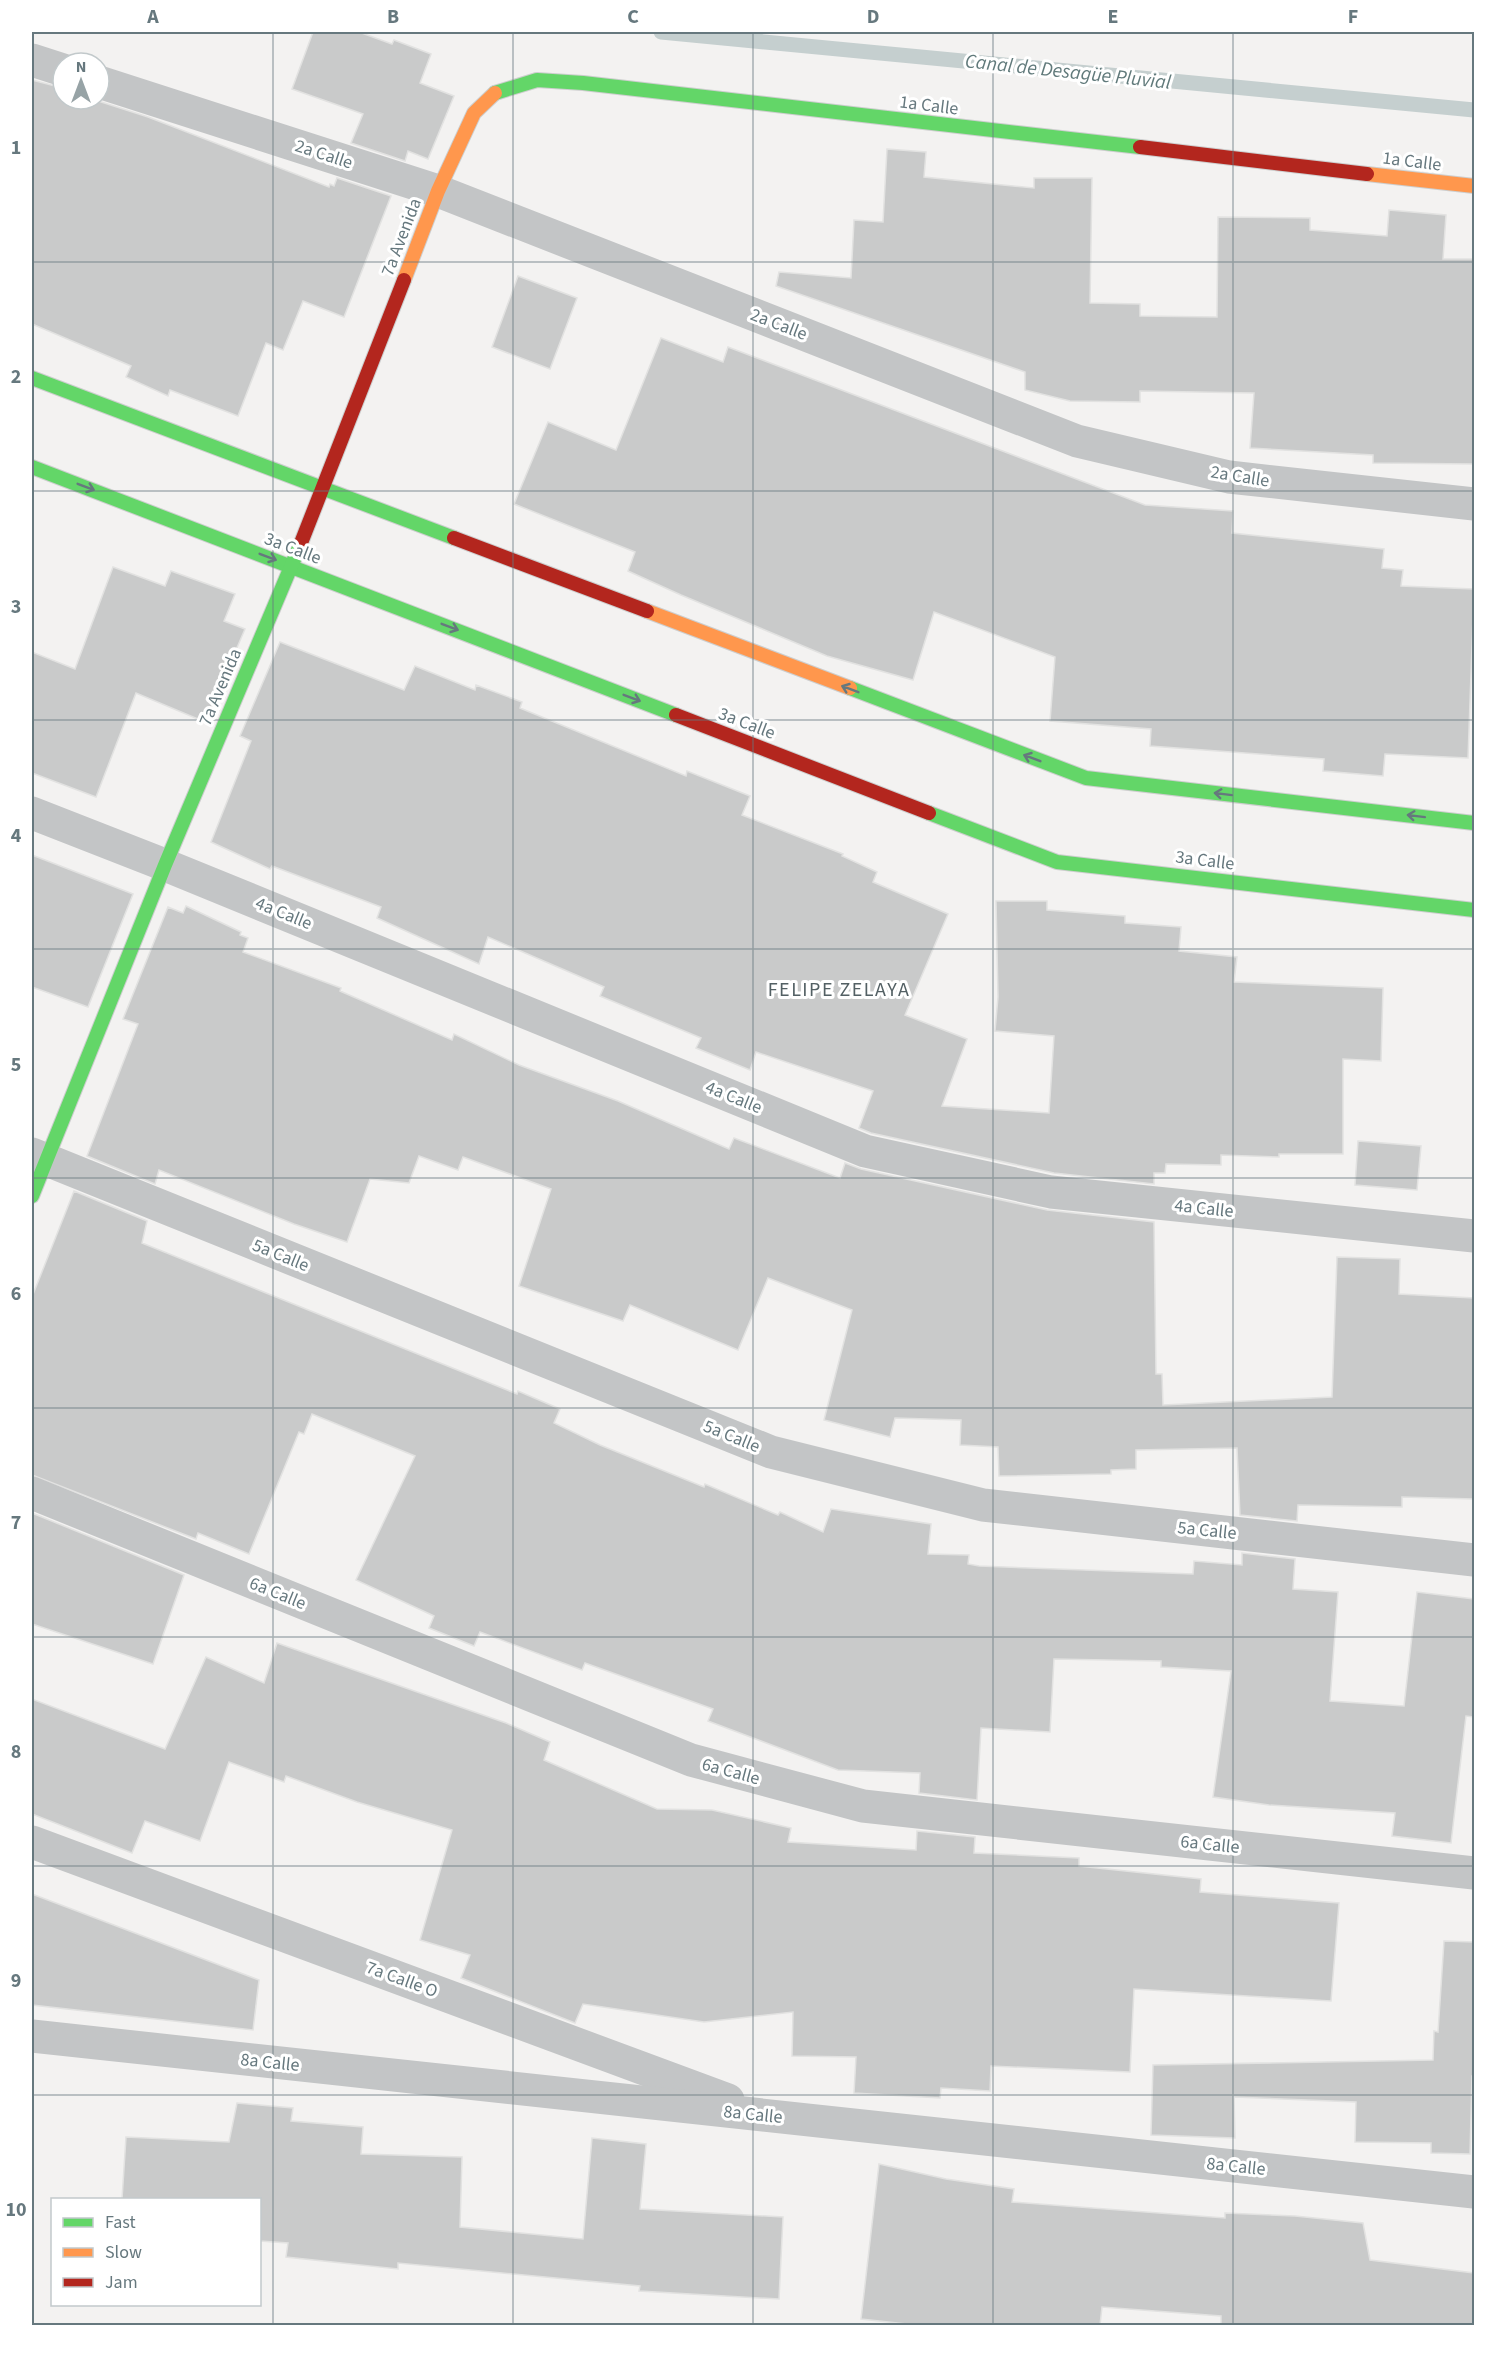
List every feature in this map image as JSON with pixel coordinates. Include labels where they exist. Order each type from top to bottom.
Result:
[{"type":"street","points":[[32,60],[51,66]]},
{"type":"street","name":"1a Calle","points":[[438,191],[474,113],[497,91],[537,80],[584,83],[1474,186]]},
{"type":"street","name":"2a Calle","points":[[111,86],[438,191],[1077,441],[1229,477],[1474,504]]},
{"type":"street","name":"7a Avenida","points":[[32,1196],[38,1157],[324,490],[438,191]]},
{"type":"street","points":[[32,378],[1086,778],[1474,822]]},
{"type":"street","name":"3a Calle","points":[[32,466],[1057,862],[1474,909]]},
{"type":"street","name":"4a Calle","points":[[32,813],[866,1151],[1051,1192],[1474,1236]]},
{"type":"street","name":"5a Calle","points":[[38,1157],[771,1452],[983,1505],[1474,1560]]},
{"type":"street","name":"6a Calle","points":[[32,1493],[691,1760],[863,1806],[1474,1873]]},
{"type":"street","name":"7a Calle O","points":[[32,1842],[773,2116]]},
{"type":"street","name":"8a Calle","points":[[32,2036],[1474,2192]]},
{"type":"building","points":[[313,32],[359,32],[392,44],[394,40],[431,54],[420,83],[454,96],[428,159],[408,151],[405,161],[351,143],[363,114],[292,89]]},
{"type":"building","points":[[32,80],[51,85],[51,111],[111,111],[111,105],[148,117],[329,187],[330,184],[334,186],[337,178],[391,196],[344,317],[303,301],[283,350],[266,343],[238,416],[170,390],[168,396],[126,377],[131,366],[32,324]]},
{"type":"building","points":[[887,149],[926,152],[924,177],[1034,188],[1034,178],[1092,178],[1090,303],[1140,304],[1140,316],[1217,317],[1218,217],[1310,218],[1310,230],[1387,236],[1389,210],[1446,215],[1443,259],[1474,259],[1474,464],[1373,463],[1373,455],[1250,448],[1254,393],[1140,391],[1140,402],[1070,401],[1025,390],[1025,372],[776,286],[779,272],[851,278],[854,220],[883,222]]},
{"type":"building","points":[[518,276],[577,298],[550,369],[492,347]]},
{"type":"building","points":[[661,338],[723,362],[728,347],[1145,505],[1233,511],[1232,533],[1384,549],[1382,568],[1403,570],[1401,586],[1474,589],[1468,758],[1385,754],[1383,776],[1323,771],[1324,759],[1150,746],[1151,729],[1050,721],[1055,657],[934,612],[913,680],[827,656],[628,571],[635,552],[514,504],[548,422],[616,450]]},
{"type":"building","points":[[113,567],[165,586],[171,571],[235,594],[224,621],[245,629],[205,722],[136,693],[96,797],[32,773],[32,652],[75,669]]},
{"type":"building","points":[[280,642],[404,690],[415,666],[475,690],[476,685],[522,702],[520,708],[686,776],[687,771],[750,796],[742,815],[843,854],[842,856],[877,872],[873,882],[948,914],[905,1015],[967,1039],[942,1106],[1049,1113],[1054,1036],[995,1031],[998,997],[996,901],[1047,901],[1047,910],[1125,916],[1125,923],[1181,927],[1179,951],[1237,957],[1234,982],[1383,988],[1381,1061],[1343,1059],[1343,1154],[1279,1154],[1279,1157],[1221,1155],[1221,1165],[1166,1164],[1165,1173],[1154,1173],[1154,1184],[1054,1173],[871,1133],[859,1128],[873,1091],[756,1052],[750,1070],[696,1048],[701,1038],[600,996],[604,987],[488,937],[479,964],[377,918],[381,907],[272,866],[270,869],[211,842],[251,741],[240,736]]},
{"type":"building","points":[[32,855],[133,894],[88,1007],[32,987]]},
{"type":"building","points":[[186,906],[241,932],[240,935],[248,938],[243,952],[341,988],[340,991],[452,1040],[454,1034],[519,1065],[618,1101],[729,1149],[734,1138],[840,1178],[845,1163],[861,1169],[1047,1210],[1154,1222],[1156,1374],[1162,1374],[1163,1405],[1332,1397],[1337,1257],[1400,1259],[1399,1294],[1474,1298],[1474,1499],[1402,1497],[1402,1507],[1298,1505],[1297,1521],[1240,1515],[1237,1448],[1136,1450],[1136,1469],[1111,1470],[1111,1474],[999,1476],[998,1447],[960,1445],[961,1420],[895,1418],[890,1437],[824,1420],[852,1310],[768,1278],[738,1350],[630,1305],[623,1321],[519,1286],[551,1189],[463,1157],[458,1170],[419,1156],[409,1183],[370,1179],[347,1242],[294,1224],[159,1170],[155,1184],[87,1156],[138,1024],[123,1019],[168,907],[183,913]]},
{"type":"building","points":[[1358,1141],[1421,1146],[1417,1190],[1355,1185]]},
{"type":"building","points":[[74,1191],[147,1221],[142,1243],[517,1394],[518,1391],[560,1409],[554,1423],[600,1445],[704,1487],[705,1484],[778,1515],[780,1512],[823,1532],[831,1509],[931,1524],[928,1554],[969,1555],[968,1564],[979,1566],[1193,1574],[1194,1561],[1242,1565],[1242,1553],[1295,1559],[1293,1589],[1338,1592],[1330,1701],[1404,1706],[1417,1592],[1474,1599],[1474,1717],[1466,1716],[1451,1843],[1392,1836],[1395,1813],[1269,1805],[1213,1797],[1231,1671],[1161,1667],[1161,1661],[1054,1659],[1050,1732],[981,1728],[977,1800],[919,1793],[920,1773],[838,1770],[708,1721],[713,1709],[585,1663],[582,1670],[480,1632],[474,1646],[429,1628],[434,1616],[356,1580],[415,1456],[312,1414],[304,1434],[299,1432],[249,1554],[198,1533],[196,1539],[32,1475],[32,1297]]},
{"type":"building","points":[[32,1513],[184,1575],[153,1664],[32,1624]]},
{"type":"building","points":[[277,1643],[506,1723],[550,1742],[544,1760],[657,1809],[712,1810],[791,1828],[788,1842],[916,1850],[917,1831],[975,1837],[974,1853],[1079,1858],[1079,1866],[1201,1879],[1200,1892],[1339,1903],[1331,2001],[1134,1989],[1130,2072],[991,2066],[990,2091],[941,2088],[940,2098],[854,2093],[856,2057],[792,2056],[793,2012],[704,2022],[583,2004],[575,2023],[461,1978],[470,1955],[420,1940],[452,1830],[357,1802],[286,1776],[284,1782],[229,1762],[200,1841],[145,1821],[132,1853],[32,1814],[32,1699],[165,1749],[206,1657],[264,1683]]},
{"type":"building","points":[[32,1894],[259,1980],[253,2030],[32,2005]]},
{"type":"building","points":[[1444,1941],[1474,1942],[1474,2076],[1472,2076],[1470,2154],[1431,2153],[1431,2143],[1355,2142],[1356,2102],[1234,2097],[1235,2138],[1151,2135],[1153,2065],[1433,2060],[1434,2031],[1438,2032]]},
{"type":"building","points":[[237,2103],[293,2108],[291,2121],[363,2127],[361,2154],[462,2157],[460,2227],[583,2239],[592,2138],[646,2144],[640,2209],[783,2217],[779,2299],[639,2291],[640,2286],[398,2263],[398,2269],[286,2257],[288,2243],[261,2241],[261,2198],[122,2198],[126,2137],[229,2142]]},
{"type":"building","points":[[879,2164],[946,2179],[1014,2189],[1012,2202],[1225,2218],[1225,2213],[1295,2216],[1363,2223],[1370,2260],[1474,2273],[1474,2325],[1221,2325],[1221,2316],[1102,2307],[1100,2325],[916,2325],[861,2319]]},
{"type":"waterway","name":"Canal de Desagüe Pluvial","points":[[661,32],[1474,110]]},
{"type":"traffic: fast","points":[[495,93],[537,80],[583,83],[1140,147]]},
{"type":"traffic: fast","points":[[32,378],[454,538]]},
{"type":"traffic: fast","points":[[32,467],[676,715]]},
{"type":"traffic: fast","points":[[32,1196],[165,865],[301,543]]},
{"type":"traffic: fast","points":[[850,688],[1086,778],[1474,823]]},
{"type":"traffic: fast","points":[[929,813],[1057,862],[1474,910]]},
{"type":"traffic: slow","points":[[404,280],[438,191],[474,113],[495,93]]},
{"type":"traffic: slow","points":[[1367,174],[1474,186]]},
{"type":"traffic: slow","points":[[647,611],[850,688]]},
{"type":"traffic: jam","points":[[1140,147],[1367,174]]},
{"type":"traffic: jam","points":[[301,543],[404,280]]},
{"type":"traffic: jam","points":[[454,538],[647,611]]},
{"type":"traffic: jam","points":[[676,715],[929,813]]},
{"type":"district","name":"FELIPE ZELAYA","points":[[839,989]]}]
